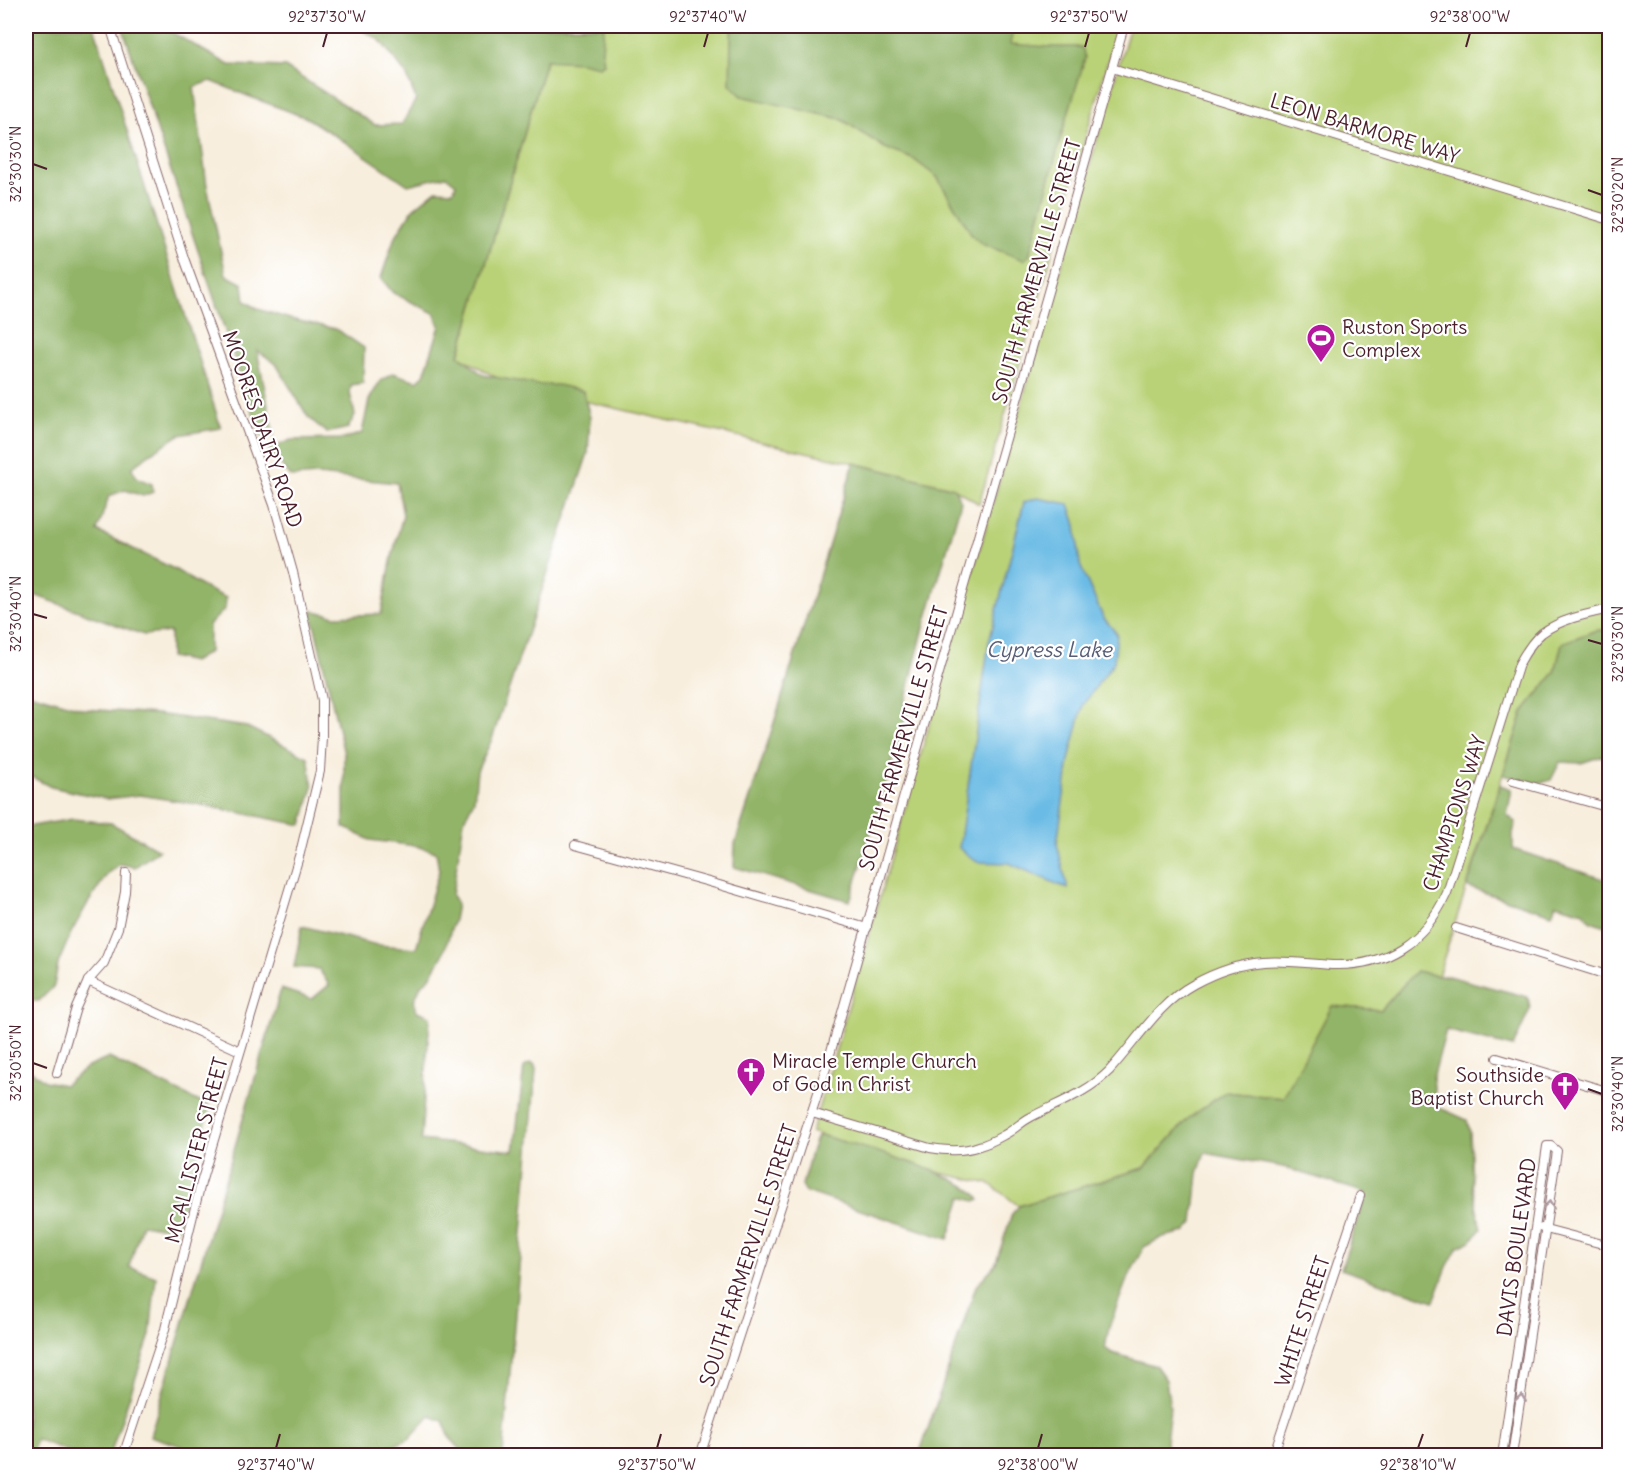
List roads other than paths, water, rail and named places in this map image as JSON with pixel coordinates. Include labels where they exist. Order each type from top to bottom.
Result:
[{"type":"street","name":"MOORES DAIRY ROAD","points":[[110,26],[184,258],[274,505],[296,583],[322,700],[320,771],[300,853]]},
{"type":"street","name":"SOUTH FARMERVILLE STREET","points":[[700,1455],[827,1065],[1124,26]]},
{"type":"street","name":"LEON BARMORE WAY","points":[[1112,68],[1610,220]]},
{"type":"street","name":"CHAMPIONS WAY","points":[[812,1113],[930,1148],[962,1151],[1005,1135],[1029,1118],[1087,1089],[1114,1065],[1164,1006],[1195,983],[1222,971],[1250,963],[1283,961],[1331,965],[1355,964],[1398,951],[1418,936],[1430,923],[1447,893],[1519,664],[1529,647],[1541,634],[1564,621],[1610,609]]},
{"type":"street","points":[[1513,781],[1610,808]]},
{"type":"street","points":[[575,845],[867,928]]},
{"type":"street","name":"MCALLISTER STREET","points":[[123,1455],[165,1329],[201,1183],[300,853]]},
{"type":"street","points":[[57,1073],[76,1008],[88,981],[104,963],[118,928],[126,873]]},
{"type":"street","points":[[1456,928],[1610,976]]},
{"type":"street","points":[[88,981],[240,1051]]},
{"type":"street","points":[[1497,1058],[1610,1092]]},
{"type":"street","name":"DAVIS BOULEVARD","points":[[1503,1455],[1546,1146],[1551,1146],[1557,1150],[1512,1455]]},
{"type":"street","name":"WHITE STREET","points":[[1273,1455],[1360,1196]]},
{"type":"street","points":[[1536,1226],[1610,1246]]},
{"type":"water","name":"Cypress Lake","points":[[1037,498],[1069,504],[1076,525],[1080,565],[1103,617],[1117,634],[1114,662],[1083,705],[1069,760],[1057,844],[1068,889],[1009,863],[977,862],[959,848],[989,642],[1024,502]]},
{"type":"place","name":"Ruston Sports Complex","points":[[1321,364]]},
{"type":"place","name":"Miracle Temple Church of God in Christ","points":[[751,1098]]},
{"type":"place","name":"Southside Baptist Church","points":[[1565,1112]]}]
